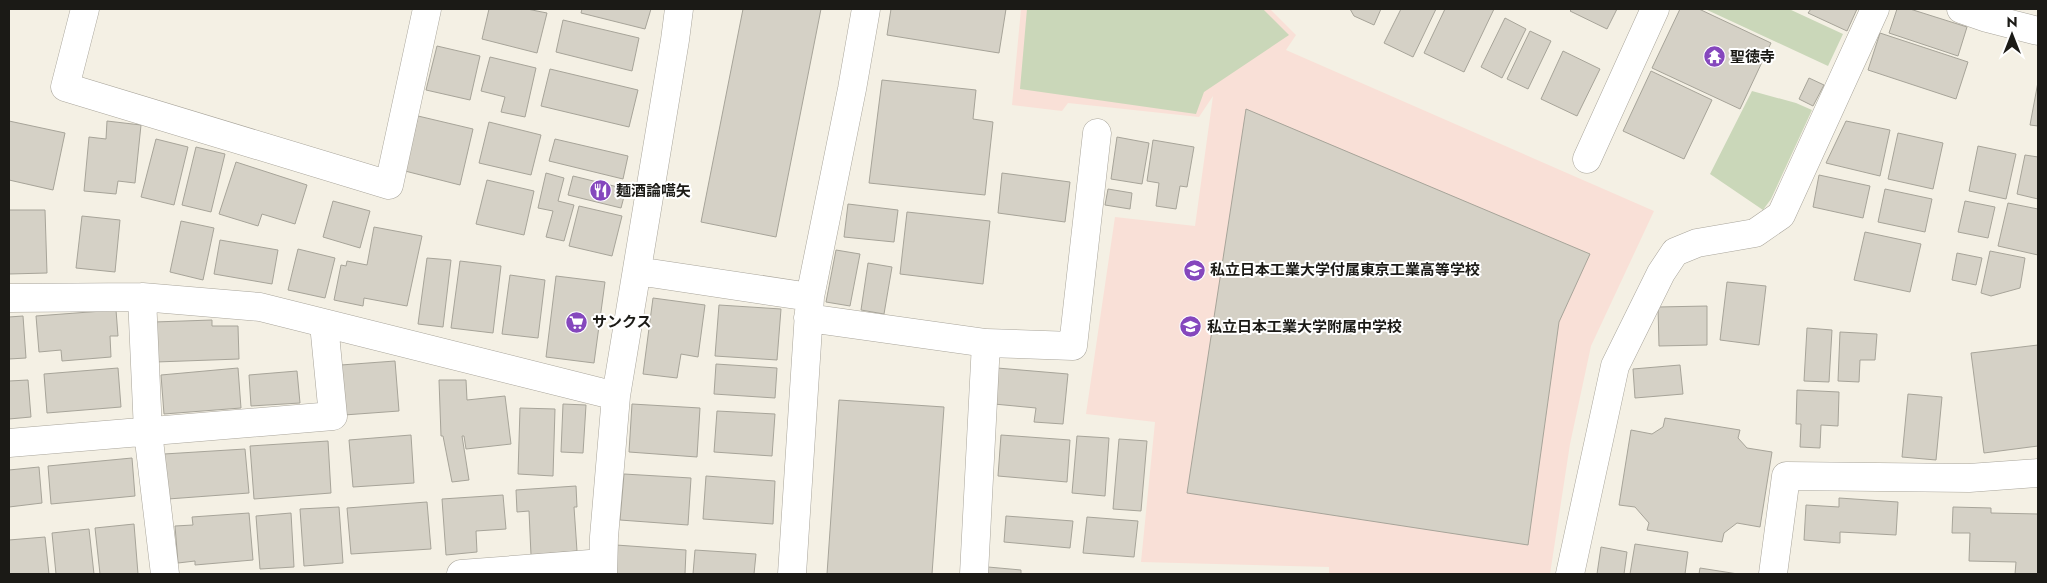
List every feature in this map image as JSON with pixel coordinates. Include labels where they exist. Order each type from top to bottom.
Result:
[{"type":"street","points":[[85,9],[65,87],[389,184],[428,9]]},
{"type":"street","points":[[461,574],[603,569],[616,396],[679,9]]},
{"type":"street","points":[[792,574],[809,308],[866,9]]},
{"type":"street","points":[[1587,159],[1655,9]]},
{"type":"street","points":[[1570,574],[1615,366],[1661,273],[1675,252],[1697,243],[1755,233],[1781,215],[1875,9]]},
{"type":"street","points":[[1961,9],[1987,18],[2038,31]]},
{"type":"street","points":[[637,271],[986,343],[1072,346],[1097,133]]},
{"type":"street","points":[[9,298],[142,297],[260,307],[616,396]]},
{"type":"street","points":[[142,297],[148,432],[165,574]]},
{"type":"street","points":[[9,443],[334,416],[324,324]]},
{"type":"street","points":[[974,574],[986,343]]},
{"type":"street","points":[[1773,574],[1786,476],[1969,478],[2038,473]]},
{"type":"shaded area","points":[[1021,9],[1270,9],[1296,35],[1286,50],[1654,211],[1591,346],[1570,444],[1550,574],[1329,574],[1329,567],[1141,562],[1155,422],[1086,414],[1115,217],[1195,226],[1213,96],[1199,117],[1068,103],[1062,111],[1012,105]]},
{"type":"green space","points":[[1027,9],[1263,9],[1289,35],[1204,92],[1196,114],[1020,89]]},
{"type":"green space","points":[[1705,9],[1789,9],[1843,34],[1828,66]]},
{"type":"green space","points":[[1752,91],[1796,103],[1812,110],[1771,199],[1763,210],[1710,174]]},
{"type":"building","points":[[489,9],[527,9],[547,13],[537,53],[482,39]]},
{"type":"building","points":[[582,9],[651,9],[645,29],[581,13]]},
{"type":"building","points":[[743,9],[821,9],[776,237],[701,222]]},
{"type":"building","points":[[891,9],[1006,9],[999,53],[887,35]]},
{"type":"building","points":[[1350,9],[1381,9],[1374,25],[1354,16]]},
{"type":"building","points":[[1401,9],[1436,9],[1413,57],[1384,43]]},
{"type":"building","points":[[1445,9],[1494,9],[1464,72],[1424,53]]},
{"type":"building","points":[[1572,9],[1617,9],[1607,29],[1570,11]]},
{"type":"building","points":[[1680,9],[1699,9],[1771,43],[1740,109],[1652,68]]},
{"type":"building","points":[[1811,9],[1857,9],[1847,31],[1808,13]]},
{"type":"building","points":[[1897,9],[1910,9],[1967,27],[1958,56],[1889,33]]},
{"type":"building","points":[[1505,18],[1526,29],[1502,78],[1481,67]]},
{"type":"building","points":[[563,20],[639,38],[632,71],[556,52]]},
{"type":"building","points":[[1530,31],[1551,41],[1528,89],[1507,79]]},
{"type":"building","points":[[1880,33],[1968,62],[1956,99],[1868,70]]},
{"type":"building","points":[[437,46],[480,56],[470,100],[426,90]]},
{"type":"building","points":[[1563,51],[1600,69],[1577,116],[1541,99]]},
{"type":"building","points":[[490,57],[536,68],[525,117],[501,112],[505,97],[481,91]]},
{"type":"building","points":[[550,69],[638,90],[629,127],[541,106]]},
{"type":"building","points":[[1651,71],[1712,100],[1684,159],[1623,131]]},
{"type":"building","points":[[1809,78],[1824,85],[1813,106],[1799,99]]},
{"type":"building","points":[[882,80],[976,90],[973,119],[993,122],[985,195],[869,183]]},
{"type":"building","points":[[2038,82],[2038,126],[2030,125]]},
{"type":"building","points":[[1246,109],[1590,254],[1559,322],[1528,545],[1187,493]]},
{"type":"building","points":[[418,116],[473,129],[460,185],[405,171]]},
{"type":"building","points":[[9,121],[65,133],[53,190],[9,180]]},
{"type":"building","points":[[107,121],[141,125],[135,183],[118,181],[116,194],[84,191],[89,137],[106,139]]},
{"type":"building","points":[[1846,121],[1890,130],[1880,176],[1826,163]]},
{"type":"building","points":[[489,122],[541,135],[531,175],[479,163]]},
{"type":"building","points":[[1898,133],[1943,143],[1933,189],[1888,179]]},
{"type":"building","points":[[1117,137],[1149,143],[1142,184],[1111,179]]},
{"type":"building","points":[[156,139],[188,147],[174,205],[141,197]]},
{"type":"building","points":[[555,139],[628,156],[623,179],[549,161]]},
{"type":"building","points":[[1153,140],[1194,147],[1187,187],[1180,186],[1176,209],[1156,206],[1159,183],[1147,181]]},
{"type":"building","points":[[1978,146],[2016,154],[2006,199],[1969,191]]},
{"type":"building","points":[[196,147],[225,154],[211,212],[182,205]]},
{"type":"building","points":[[2025,155],[2038,157],[2038,199],[2017,194]]},
{"type":"building","points":[[236,162],[307,185],[295,224],[262,214],[258,226],[219,214]]},
{"type":"building","points":[[546,173],[564,178],[558,201],[574,205],[564,241],[546,237],[553,211],[538,208]]},
{"type":"building","points":[[1002,173],[1070,182],[1065,222],[998,213]]},
{"type":"building","points":[[1819,175],[1870,186],[1863,218],[1813,207]]},
{"type":"building","points":[[573,176],[626,189],[621,208],[568,195]]},
{"type":"building","points":[[487,180],[534,191],[524,235],[476,224]]},
{"type":"building","points":[[1108,189],[1132,193],[1130,209],[1105,205]]},
{"type":"building","points":[[1885,189],[1932,199],[1925,232],[1878,222]]},
{"type":"building","points":[[333,201],[370,211],[360,248],[323,237]]},
{"type":"building","points":[[1965,201],[1995,207],[1988,238],[1958,232]]},
{"type":"building","points":[[2008,203],[2038,209],[2038,255],[1998,246]]},
{"type":"building","points":[[848,204],[898,210],[894,242],[844,237]]},
{"type":"building","points":[[579,206],[622,216],[612,256],[569,246]]},
{"type":"building","points":[[9,210],[45,210],[47,273],[9,274]]},
{"type":"building","points":[[907,212],[990,221],[983,284],[900,274]]},
{"type":"building","points":[[82,216],[120,220],[115,272],[76,268]]},
{"type":"building","points":[[181,221],[214,228],[203,280],[170,272]]},
{"type":"building","points":[[374,227],[422,236],[407,306],[364,298],[363,306],[334,300],[341,265],[346,266],[347,261],[367,265]]},
{"type":"building","points":[[1865,232],[1921,244],[1910,292],[1854,280]]},
{"type":"building","points":[[220,240],[278,250],[272,284],[214,274]]},
{"type":"building","points":[[298,249],[335,258],[325,298],[288,290]]},
{"type":"building","points":[[836,250],[860,254],[850,306],[826,302]]},
{"type":"building","points":[[1990,251],[2025,258],[2020,288],[1991,296],[1981,293]]},
{"type":"building","points":[[1957,253],[1982,258],[1976,285],[1952,280]]},
{"type":"building","points":[[427,258],[451,260],[443,327],[418,324]]},
{"type":"building","points":[[460,261],[501,266],[493,333],[451,328]]},
{"type":"building","points":[[868,263],[892,267],[884,314],[861,310]]},
{"type":"building","points":[[510,275],[545,280],[538,338],[502,334]]},
{"type":"building","points":[[556,276],[605,282],[594,363],[546,357]]},
{"type":"building","points":[[1727,282],[1766,286],[1759,345],[1720,340]]},
{"type":"building","points":[[653,298],[705,305],[698,357],[681,354],[677,378],[643,374]]},
{"type":"building","points":[[719,305],[781,309],[777,360],[715,356]]},
{"type":"building","points":[[1707,306],[1707,345],[1659,346],[1658,307]]},
{"type":"building","points":[[116,310],[118,336],[110,336],[111,357],[62,361],[61,350],[39,352],[36,316]]},
{"type":"building","points":[[23,316],[26,358],[9,359],[9,317]]},
{"type":"building","points":[[212,320],[212,326],[238,326],[239,359],[156,362],[154,322]]},
{"type":"building","points":[[1807,328],[1832,330],[1829,382],[1804,381]]},
{"type":"building","points":[[1840,332],[1877,334],[1875,360],[1860,360],[1859,382],[1838,381]]},
{"type":"building","points":[[2038,345],[2038,446],[1984,453],[1971,353]]},
{"type":"building","points":[[395,361],[399,411],[344,415],[341,365]]},
{"type":"building","points":[[716,364],[777,368],[775,398],[714,394]]},
{"type":"building","points":[[1680,365],[1683,394],[1635,398],[1633,369]]},
{"type":"building","points":[[118,368],[121,407],[47,413],[44,374]]},
{"type":"building","points":[[238,368],[241,408],[164,414],[161,375]]},
{"type":"building","points":[[997,368],[1068,374],[1063,424],[1034,422],[1036,408],[994,404]]},
{"type":"building","points":[[297,371],[300,403],[251,406],[249,375]]},
{"type":"building","points":[[28,380],[31,417],[9,419],[9,381]]},
{"type":"building","points":[[439,380],[466,380],[467,400],[505,396],[511,444],[466,449],[464,436],[462,436],[469,480],[452,482],[443,436],[441,436]]},
{"type":"building","points":[[1797,390],[1839,392],[1838,426],[1821,425],[1820,448],[1800,447],[1801,424],[1796,424]]},
{"type":"building","points":[[1908,394],[1942,397],[1936,460],[1902,457]]},
{"type":"building","points":[[839,400],[944,407],[932,574],[827,574]]},
{"type":"building","points":[[563,404],[586,405],[583,453],[561,452]]},
{"type":"building","points":[[632,404],[700,408],[697,457],[629,452]]},
{"type":"building","points":[[520,408],[555,409],[553,476],[518,474]]},
{"type":"building","points":[[717,411],[775,414],[772,456],[714,452]]},
{"type":"building","points":[[1665,418],[1740,430],[1738,438],[1747,448],[1772,452],[1760,527],[1737,523],[1724,533],[1722,542],[1647,530],[1649,523],[1635,507],[1619,505],[1631,430],[1652,434],[1663,427]]},
{"type":"building","points":[[411,435],[414,483],[353,487],[349,440]]},
{"type":"building","points":[[1001,435],[1070,440],[1067,482],[998,476]]},
{"type":"building","points":[[1077,436],[1109,438],[1105,496],[1072,493]]},
{"type":"building","points":[[1119,439],[1147,441],[1141,511],[1113,509]]},
{"type":"building","points":[[328,441],[331,493],[254,499],[250,446]]},
{"type":"building","points":[[245,449],[249,493],[168,499],[164,454]]},
{"type":"building","points":[[132,458],[135,496],[51,504],[48,466]]},
{"type":"building","points":[[39,467],[42,503],[9,507],[9,470]]},
{"type":"building","points":[[624,474],[691,478],[688,525],[620,520]]},
{"type":"building","points":[[706,476],[775,481],[773,524],[703,519]]},
{"type":"building","points":[[576,486],[577,507],[574,507],[577,551],[531,555],[529,511],[517,512],[516,490]]},
{"type":"building","points":[[503,495],[506,529],[476,531],[477,552],[446,555],[442,499]]},
{"type":"building","points":[[1839,498],[1898,502],[1896,535],[1840,532],[1840,543],[1804,540],[1806,505],[1839,507]]},
{"type":"building","points":[[427,502],[431,549],[351,554],[347,508]]},
{"type":"building","points":[[339,507],[343,563],[304,566],[300,509]]},
{"type":"building","points":[[1953,507],[1991,508],[1991,513],[2038,514],[2038,574],[2015,574],[2016,562],[1969,561],[1970,533],[1952,533]]},
{"type":"building","points":[[249,513],[253,560],[195,565],[195,561],[178,563],[175,526],[193,525],[192,517]]},
{"type":"building","points":[[291,513],[294,567],[260,569],[256,516]]},
{"type":"building","points":[[1006,516],[1073,521],[1070,548],[1004,542]]},
{"type":"building","points":[[1087,517],[1138,521],[1134,557],[1083,553]]},
{"type":"building","points":[[134,524],[138,574],[100,574],[95,528]]},
{"type":"building","points":[[89,529],[94,574],[56,574],[52,533]]},
{"type":"building","points":[[45,537],[49,574],[9,574],[9,540]]},
{"type":"building","points":[[1635,544],[1688,552],[1685,574],[1630,574]]},
{"type":"building","points":[[616,545],[686,550],[685,574],[613,574]]},
{"type":"building","points":[[1601,547],[1627,552],[1624,574],[1597,574]]},
{"type":"building","points":[[695,550],[756,554],[754,574],[693,574]]},
{"type":"building","points":[[988,567],[1021,570],[1021,574],[987,574]]},
{"type":"building","points":[[1700,568],[1738,574],[1699,574]]},
{"type":"place","name":"聖徳寺","points":[[1714,57]]},
{"type":"place","name":"麺酒論嚆矢","points":[[600,191]]},
{"type":"place","name":"私立日本工業大学付属東京工業高等学校","points":[[1194,270]]},
{"type":"place","name":"サンクス","points":[[576,322]]},
{"type":"place","name":"私立日本工業大学附属中学校","points":[[1191,327]]}]
